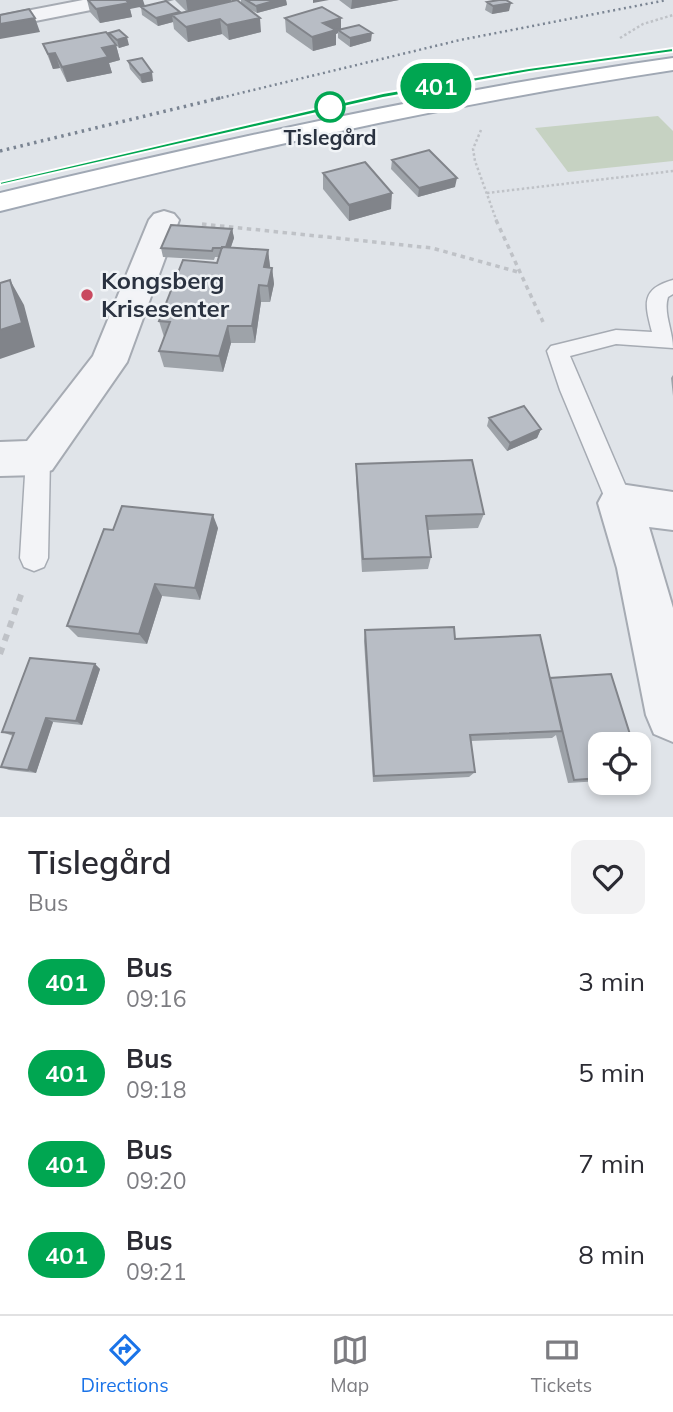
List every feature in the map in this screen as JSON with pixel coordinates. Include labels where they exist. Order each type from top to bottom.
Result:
[{"type":"main road","points":[[0,182],[383,96],[529,70],[673,50]]},
{"type":"main road","points":[[0,202],[396,110],[544,83],[673,64]]},
{"type":"street","points":[[0,22],[111,0]]},
{"type":"street","points":[[0,459],[38,458],[108,362],[164,220]]},
{"type":"street","points":[[673,511],[620,503],[640,568],[673,715]]},
{"type":"lane","points":[[620,503],[571,390],[558,351],[616,337],[669,340],[655,306],[659,293],[673,286]]},
{"type":"lane","points":[[34,558],[38,458]]},
{"type":"path","points":[[609,40],[673,15]]},
{"type":"path","points":[[489,124],[476,135],[473,149],[487,194],[519,273],[558,351]]},
{"type":"path","points":[[487,194],[673,171]]},
{"type":"path","points":[[164,220],[350,242],[432,248],[519,273]]},
{"type":"path","points":[[0,654],[34,558]]},
{"type":"green space","points":[[658,116],[673,131],[673,161],[568,172],[535,128]]},
{"type":"building","points":[[88,0],[126,0],[129,3],[96,9]]},
{"type":"building","points":[[237,0],[260,18],[227,25],[220,19],[186,27],[172,15]]},
{"type":"building","points":[[246,0],[277,0],[256,6]]},
{"type":"building","points":[[499,0],[511,3],[493,6],[487,2]]},
{"type":"building","points":[[166,1],[180,12],[156,18],[141,7]]},
{"type":"building","points":[[322,7],[341,18],[323,23],[336,30],[312,37],[285,18]]},
{"type":"building","points":[[29,9],[35,18],[0,24],[0,15]]},
{"type":"building","points":[[359,25],[372,33],[350,38],[338,30]]},
{"type":"building","points":[[119,30],[127,37],[117,40],[109,33]]},
{"type":"building","points":[[106,32],[116,45],[102,48],[108,57],[62,67],[55,53],[48,54],[43,44]]},
{"type":"building","points":[[142,58],[152,72],[140,75],[128,61]]},
{"type":"building","points":[[429,150],[457,178],[419,188],[392,160]]},
{"type":"building","points":[[365,162],[392,193],[349,205],[323,173]]},
{"type":"building","points":[[171,225],[232,229],[226,247],[213,248],[212,251],[161,248]]},
{"type":"building","points":[[222,247],[268,250],[264,267],[272,268],[268,286],[259,285],[252,326],[228,326],[219,356],[159,351],[170,322],[159,321],[183,260],[217,263]]},
{"type":"building","points":[[10,280],[22,323],[0,330],[0,283]]},
{"type":"building","points":[[524,406],[541,429],[510,443],[489,418]]},
{"type":"building","points":[[472,460],[484,514],[426,516],[431,557],[363,559],[356,464]]},
{"type":"building","points":[[122,506],[213,515],[195,588],[155,584],[139,634],[67,626],[104,529],[113,530]]},
{"type":"building","points":[[454,627],[455,639],[540,635],[562,731],[470,735],[475,772],[374,776],[365,630]]},
{"type":"building","points":[[30,658],[95,664],[76,721],[46,718],[28,770],[1,767],[14,733],[2,732]]},
{"type":"building","points":[[611,674],[629,732],[588,732],[588,779],[574,780],[550,678]]},
{"type":"railway","points":[[216,99],[460,40],[667,0]]},
{"type":"railway","points":[[0,151],[224,97]]},
{"type":"bus line","name":"401","points":[[0,182],[383,96],[529,70],[673,50]]},
{"type":"place","name":"Tislegård","points":[[330,107]]},
{"type":"place","name":"Kongsberg Krisesenter","points":[[87,295]]}]
